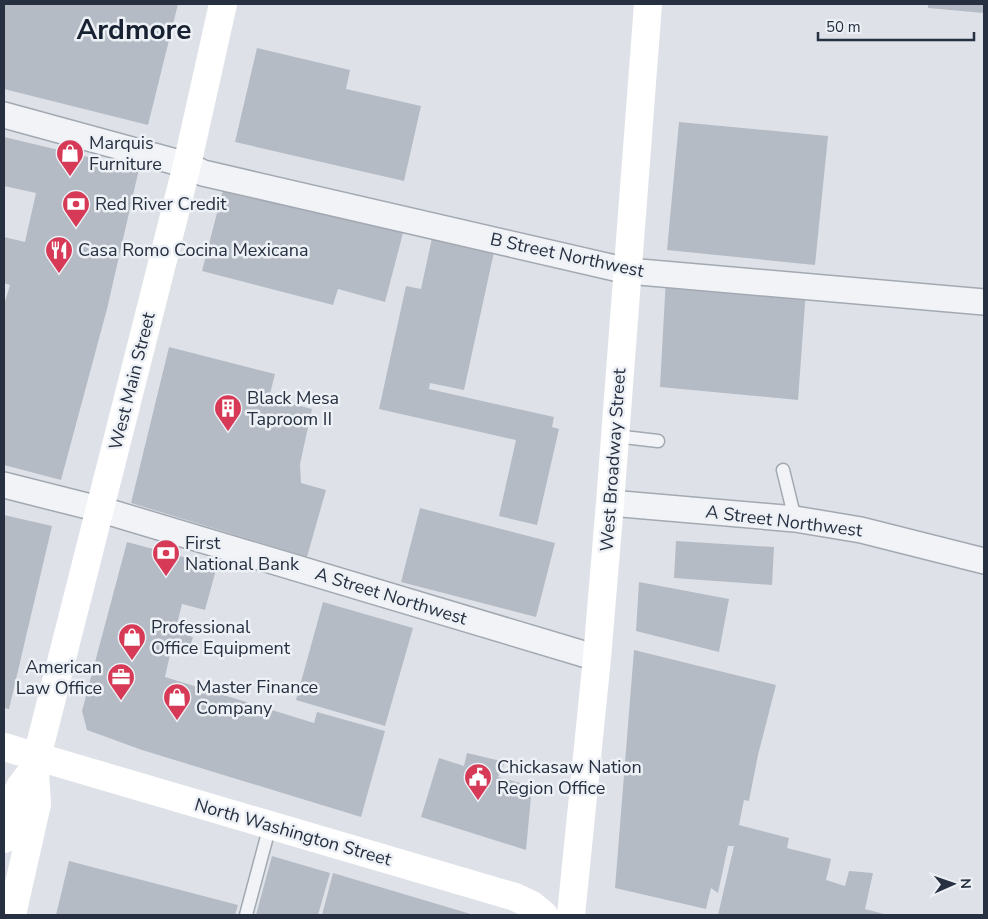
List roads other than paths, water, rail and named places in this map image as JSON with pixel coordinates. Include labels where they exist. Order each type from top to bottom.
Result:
[{"type":"main road","name":"West Main Street","points":[[38,757],[187,165],[223,4]]},
{"type":"main road","name":"West Broadway Street","points":[[571,915],[597,658],[648,4]]},
{"type":"main road","name":"North Washington Street","points":[[4,747],[515,896],[532,905],[544,915]]},
{"type":"main road","points":[[4,839],[14,799],[32,771],[38,757]]},
{"type":"main road","points":[[12,915],[37,804],[35,772],[38,757]]},
{"type":"street","name":"B Street Northwest","points":[[4,115],[187,165],[203,173],[628,271],[984,302]]},
{"type":"street","name":"A Street Northwest","points":[[4,485],[99,509],[597,658]]},
{"type":"street","name":"A Street Northwest","points":[[610,503],[795,519],[861,530],[984,561]]},
{"type":"lane","points":[[615,436],[658,441]]},
{"type":"lane","points":[[783,470],[795,519]]},
{"type":"lane","points":[[246,915],[270,825]]},
{"type":"place","name":"Marquis Furniture","points":[[70,177]]},
{"type":"place","name":"Red River Credit","points":[[76,228]]},
{"type":"place","name":"Casa Romo Cocina Mexicana","points":[[59,274]]},
{"type":"place","name":"Black Mesa Taproom II","points":[[228,432]]},
{"type":"place","name":"First National Bank","points":[[166,577]]},
{"type":"place","name":"Professional Office Equipment","points":[[132,661]]},
{"type":"place","name":"American Law Office","points":[[121,701]]},
{"type":"place","name":"Master Finance Company","points":[[177,721]]},
{"type":"place","name":"Chickasaw Nation Region Office","points":[[478,801]]},
{"type":"district","name":"Ardmore","points":[[134,29]]}]
